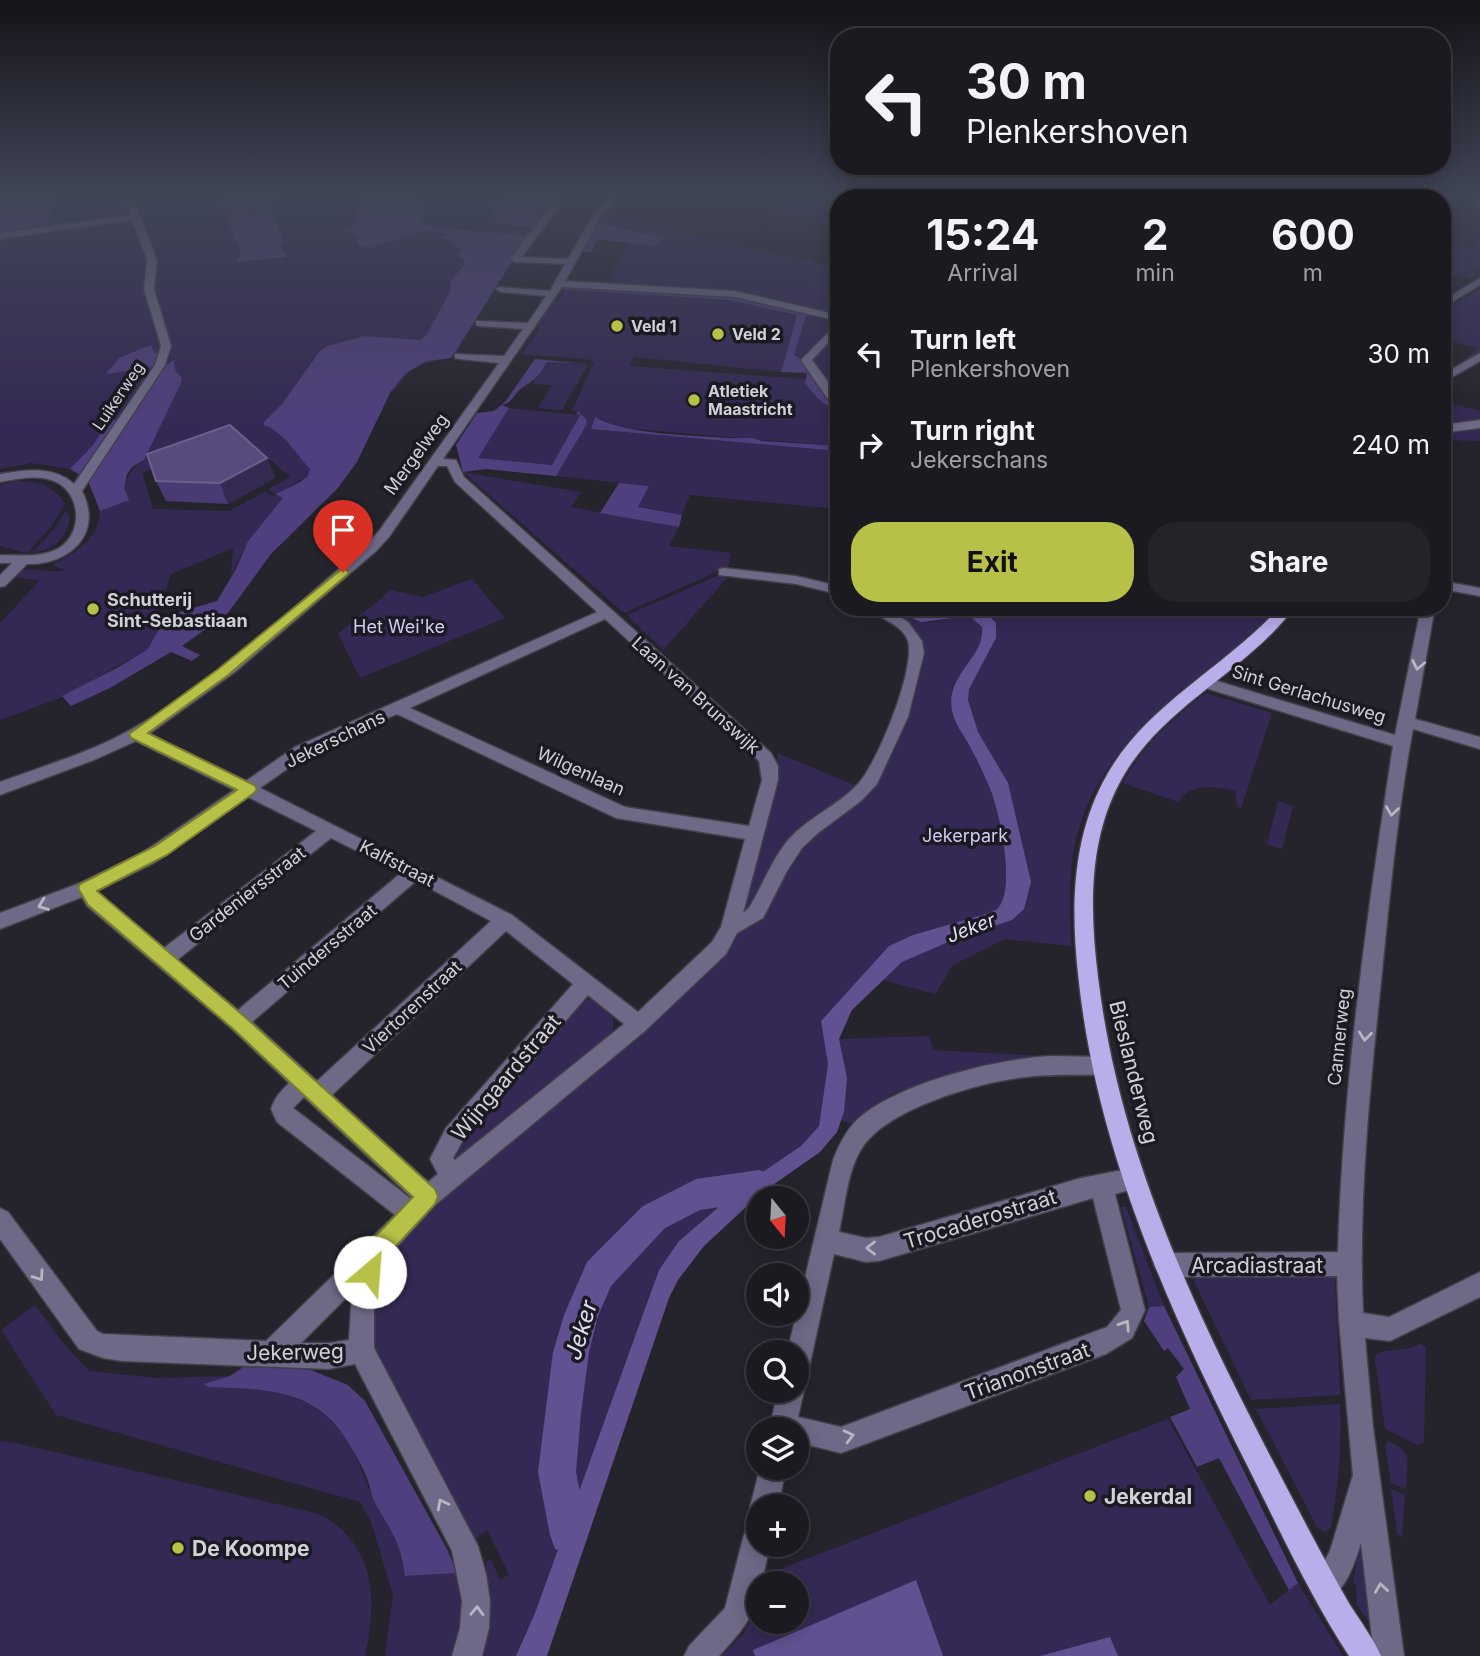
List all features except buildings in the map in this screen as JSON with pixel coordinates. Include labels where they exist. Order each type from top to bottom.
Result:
[{"type":"main road","name":"Bieslanderweg","points":[[1280,616],[1267,632],[1155,723],[1126,755],[1110,784],[1092,832],[1084,869],[1083,923],[1088,998],[1102,1066],[1133,1179],[1166,1265],[1213,1369],[1324,1587]]},
{"type":"main road","points":[[1324,1587],[1366,1656]]},
{"type":"street","name":"Luikerweg","points":[[76,491],[160,365],[164,353],[164,333],[149,289],[151,271]]},
{"type":"street","name":"Mergelweg","points":[[0,789],[136,734],[222,673],[371,548],[449,443],[567,271]]},
{"type":"street","points":[[1451,299],[1480,281]]},
{"type":"street","points":[[560,284],[735,295],[830,316]]},
{"type":"street","points":[[501,289],[553,294]]},
{"type":"street","points":[[480,323],[530,326]]},
{"type":"street","points":[[830,334],[806,360],[830,395]]},
{"type":"street","points":[[459,356],[507,359]]},
{"type":"street","points":[[1451,374],[1480,356]]},
{"type":"street","points":[[1451,427],[1480,424]]},
{"type":"street","name":"Laan van Brunswijk","points":[[449,443],[452,448],[449,479],[607,613],[768,760],[770,780],[730,928],[719,948],[639,1024]]},
{"type":"street","points":[[435,461],[452,463]]},
{"type":"street","points":[[0,478],[20,473],[41,474],[61,480],[76,491],[84,505],[86,518],[79,537],[53,555],[21,562],[0,559]]},
{"type":"street","points":[[421,480],[449,479]]},
{"type":"street","points":[[0,583],[21,562]]},
{"type":"street","points":[[724,572],[796,580],[830,588]]},
{"type":"street","points":[[1451,587],[1480,592]]},
{"type":"street","name":"Jekerschans","points":[[0,921],[86,888],[165,848],[301,751],[607,613]]},
{"type":"street","points":[[730,928],[748,920],[756,912],[787,854],[798,840],[863,790],[881,766],[898,721],[917,650],[914,638],[902,624],[889,616]]},
{"type":"street","name":"Cannerweg","points":[[1389,1656],[1365,1475],[1351,1321],[1351,1189],[1374,941],[1402,743],[1426,616]]},
{"type":"street","name":"Sint Gerlachusweg","points":[[1204,682],[1402,743]]},
{"type":"street","name":"Wilgenlaan","points":[[399,709],[622,813],[757,834]]},
{"type":"street","points":[[1407,722],[1480,743]]},
{"type":"street","name":"Kalfstraat","points":[[136,734],[330,829],[505,920],[639,1024]]},
{"type":"street","name":"Gardeniersstraat","points":[[164,959],[330,829]]},
{"type":"street","name":"Tuindersstraat","points":[[239,1022],[415,872]]},
{"type":"street","points":[[86,888],[94,901],[239,1022],[428,1197]]},
{"type":"street","name":"Viertorenstraat","points":[[411,1213],[285,1115],[282,1109],[284,1102],[311,1088],[505,920]]},
{"type":"street","name":"Wijngaardstraat","points":[[452,1175],[441,1159],[454,1135],[587,982]]},
{"type":"street","name":"Wijngaardstraat","points":[[271,1354],[452,1175],[639,1024]]},
{"type":"street","points":[[803,1340],[848,1149],[861,1130],[884,1110],[909,1099],[1009,1070],[1038,1066],[1102,1066]]},
{"type":"street","name":"Trocaderostraat","points":[[826,1240],[866,1250],[879,1249],[1101,1184],[1133,1179]]},
{"type":"street","name":"Trianonstraat","points":[[809,1433],[833,1438],[850,1437],[1119,1335],[1131,1319],[1133,1310],[1101,1184]]},
{"type":"street","name":"Jekerweg","points":[[0,1220],[49,1291],[88,1340],[94,1343],[122,1349],[329,1356],[361,1350],[468,1556],[477,1601],[475,1628],[467,1656]]},
{"type":"street","name":"Wijngaardstraat","points":[[361,1350],[362,1300],[376,1252]]},
{"type":"street","name":"Arcadiastraat","points":[[1166,1265],[1349,1264]]},
{"type":"street","points":[[1351,1321],[1376,1329],[1390,1329],[1480,1284]]},
{"type":"street","name":"Cannerweg","points":[[1324,1587],[1336,1571],[1365,1475]]},
{"type":"street","points":[[699,1656],[736,1617],[753,1557]]},
{"type":"green space","points":[[0,271],[506,271],[454,356],[414,366],[393,391],[363,396],[308,476],[277,494],[284,498],[248,541],[231,576],[233,548],[171,574],[163,599],[151,620],[166,616],[148,649],[65,696],[0,720],[0,623],[40,580],[12,577],[24,570],[65,570],[52,565],[69,556],[90,538],[100,511],[114,501],[131,472],[144,460],[151,371],[120,420],[109,420],[93,445],[70,469],[31,463],[0,469]],"holes":[[[245,438],[290,477],[268,489],[275,494],[273,496],[264,492],[229,511],[153,509],[142,473]]]},
{"type":"green space","points":[[614,271],[830,271],[830,314],[749,296],[607,286]]},
{"type":"green space","points":[[1451,271],[1476,271],[1472,278],[1451,274]]},
{"type":"green space","points":[[566,289],[729,300],[797,315],[781,372],[634,357],[630,366],[806,379],[805,383],[830,407],[830,445],[632,429],[595,417],[591,429],[830,450],[830,508],[690,495],[682,515],[638,507],[648,486],[556,476],[587,424],[578,411],[572,411],[594,362],[518,354],[523,353],[540,328],[536,327],[552,301],[558,301]]},
{"type":"green space","points":[[1480,289],[1480,353],[1456,367],[1478,348],[1451,341],[1451,306]]},
{"type":"green space","points":[[807,312],[830,319],[827,336],[804,360],[794,355]]},
{"type":"green space","points":[[830,337],[830,387],[810,358]]},
{"type":"green space","points":[[547,362],[588,365],[562,410],[538,408],[552,385],[533,384]]},
{"type":"green space","points":[[1451,403],[1480,411],[1480,419],[1476,422],[1480,424],[1480,441],[1451,440]]},
{"type":"green space","points":[[509,408],[580,415],[552,465],[477,458]]},
{"type":"green space","points":[[463,472],[581,492],[571,507],[679,527],[669,546],[731,553],[728,567],[624,613]]},
{"type":"green space","points":[[15,481],[44,485],[56,492],[65,504],[51,527],[27,553],[0,546],[0,485]]},
{"type":"green space","points":[[66,510],[70,518],[62,537],[53,546],[33,552],[57,525]]},
{"type":"green space","points":[[719,575],[727,578],[663,650],[627,615]]},
{"type":"green space","name":"Het Wei'ke","points":[[472,579],[505,618],[360,678],[338,634],[391,590],[423,597]]},
{"type":"green space","name":"Jekerpark","points":[[889,616],[910,616],[930,622],[968,616],[1275,616],[1184,688],[1129,741],[1106,771],[1088,804],[1073,853],[1071,946],[1005,939],[953,965],[935,994],[883,980],[902,962],[860,980],[821,1021],[828,1064],[819,1126],[801,1146],[748,1182],[679,1241],[659,1270],[535,1613],[516,1656],[481,1656],[490,1603],[486,1562],[490,1559],[501,1580],[509,1574],[487,1530],[471,1542],[381,1380],[367,1319],[380,1272],[393,1249],[438,1201],[635,1040],[733,943],[740,931],[778,771],[777,753],[862,788],[878,766],[914,658],[907,634]]},
{"type":"green space","points":[[1206,693],[1272,713],[1241,809],[1237,806],[1235,791],[1204,787],[1190,791],[1178,802],[1123,783],[1159,734]]},
{"type":"green space","points":[[1278,801],[1293,806],[1282,849],[1267,844]]},
{"type":"green space","points":[[592,999],[613,1018],[613,1030],[609,1037],[452,1163],[449,1161],[583,1000]]},
{"type":"green space","points":[[929,1036],[933,1050],[1043,1056],[1016,1059],[895,1092],[869,1109],[854,1124],[841,1120],[844,1112],[839,1039]]},
{"type":"green space","points":[[1121,1207],[1126,1207],[1164,1306],[1149,1307]]},
{"type":"green space","points":[[1326,1272],[1335,1278],[1340,1395],[1251,1400],[1190,1273]]},
{"type":"green space","points":[[35,1305],[64,1344],[89,1371],[156,1378],[231,1376],[206,1384],[286,1395],[320,1411],[335,1425],[353,1450],[375,1502],[394,1533],[405,1576],[457,1573],[467,1614],[454,1656],[385,1656],[393,1595],[371,1522],[360,1502],[56,1415],[1,1330]]},
{"type":"green space","points":[[1420,1344],[1426,1347],[1424,1442],[1418,1445],[1385,1429],[1375,1360],[1380,1353]]},
{"type":"green space","points":[[1340,1404],[1337,1482],[1331,1528],[1325,1532],[1317,1527],[1256,1409]]},
{"type":"green space","name":"Jekerdal","points":[[1168,1419],[1270,1605],[1298,1583],[1343,1656],[722,1656],[746,1629],[746,1634],[809,1634],[809,1571],[775,1571]]},
{"type":"green space","name":"De Koompe","points":[[0,1441],[319,1514],[338,1526],[352,1541],[362,1557],[368,1575],[371,1614],[365,1656],[0,1656]]},
{"type":"green space","points":[[1388,1441],[1406,1454],[1406,1489],[1391,1483],[1385,1446]]},
{"type":"green space","points":[[1391,1489],[1405,1495],[1402,1538],[1397,1533]]},
{"type":"green space","points":[[1364,1515],[1377,1622],[1369,1623],[1357,1605],[1356,1585],[1353,1583]]},
{"type":"shaded area","points":[[459,271],[506,271],[451,358],[427,361],[406,373],[391,391],[357,462],[337,489],[271,554],[228,613],[182,646],[200,655],[192,661],[171,652],[110,688],[71,706],[62,696],[148,649],[166,616],[217,601],[236,569],[248,541],[283,498],[276,494],[308,476],[310,469],[284,438],[264,425],[264,422],[282,404],[320,351],[328,346],[364,336],[419,340],[426,336],[450,292],[451,281]]},
{"type":"shaded area","points":[[564,286],[725,295],[807,312],[794,355],[804,360],[830,395],[830,407],[805,383],[807,373],[781,372],[797,315],[729,300],[560,289]]},
{"type":"shaded area","points":[[151,345],[154,353],[160,352],[154,367],[106,374],[119,358]]},
{"type":"shaded area","points":[[535,359],[588,364],[547,362],[535,379],[502,405],[509,408],[478,458],[552,465],[580,415],[576,414],[578,411],[587,424],[556,476],[486,469],[463,472],[456,445],[477,413],[494,411],[505,402]]},
{"type":"shaded area","points":[[174,360],[175,370],[182,378],[180,385],[144,460],[132,467],[127,474],[124,488],[129,500],[100,511],[88,481],[159,370]]},
{"type":"shaded area","points":[[595,417],[641,431],[830,445],[830,450],[591,429]]},
{"type":"shaded area","points":[[109,420],[120,420],[83,477],[70,469],[93,445]]},
{"type":"shaded area","points":[[619,483],[649,486],[638,507],[682,515],[679,527],[600,513]]},
{"type":"shaded area","points":[[1164,1306],[1298,1583],[1289,1590],[1219,1458],[1197,1467],[1170,1417],[1190,1409],[1176,1377],[1184,1369],[1168,1348],[1164,1351],[1144,1321],[1149,1307]]},
{"type":"shaded area","points":[[246,1365],[301,1366],[348,1385],[365,1401],[447,1549],[457,1573],[405,1576],[398,1545],[375,1503],[361,1465],[336,1426],[322,1412],[306,1402],[270,1391],[209,1387],[204,1384],[230,1376]]},
{"type":"water","points":[[907,616],[970,616],[921,622]]},
{"type":"water","points":[[970,616],[989,616],[996,623],[996,638],[969,689],[968,700],[978,732],[1008,783],[1031,882],[1024,909],[1012,920],[955,939],[902,962],[852,1010],[839,1039],[847,1078],[844,1112],[837,1132],[820,1152],[771,1186],[746,1186],[746,1207],[704,1246],[678,1280],[669,1298],[547,1656],[516,1656],[535,1613],[659,1270],[679,1241],[748,1182],[801,1146],[819,1126],[828,1064],[821,1021],[889,946],[913,935],[996,910],[1002,901],[1006,887],[1006,869],[997,812],[982,769],[955,721],[951,701],[958,678],[978,648],[982,627]]},
{"type":"water","points":[[916,1580],[943,1656],[755,1656],[753,1650],[790,1634],[809,1634],[809,1626]]},
{"type":"water","points":[[1110,1637],[1118,1656],[1040,1656]]},
{"type":"waterway","name":"Jeker","points":[[569,1535],[557,1472],[563,1413],[571,1352],[581,1315],[599,1274],[654,1217],[696,1195],[759,1185]]},
{"type":"place","name":"Veld 1","points":[[617,326]]},
{"type":"place","name":"Veld 2","points":[[718,334]]},
{"type":"place","name":"Atletiek Maastricht","points":[[694,400]]},
{"type":"place","name":"Schutterij Sint-Sebastiaan","points":[[93,609]]},
{"type":"place","name":"Jekerdal","points":[[1090,1496]]},
{"type":"place","name":"De Koompe","points":[[178,1548]]},
{"type":"route","points":[[343,572],[222,673],[136,734],[249,789],[174,843],[122,872],[86,888],[94,901],[239,1022],[428,1197],[376,1252],[370,1272]]}]
